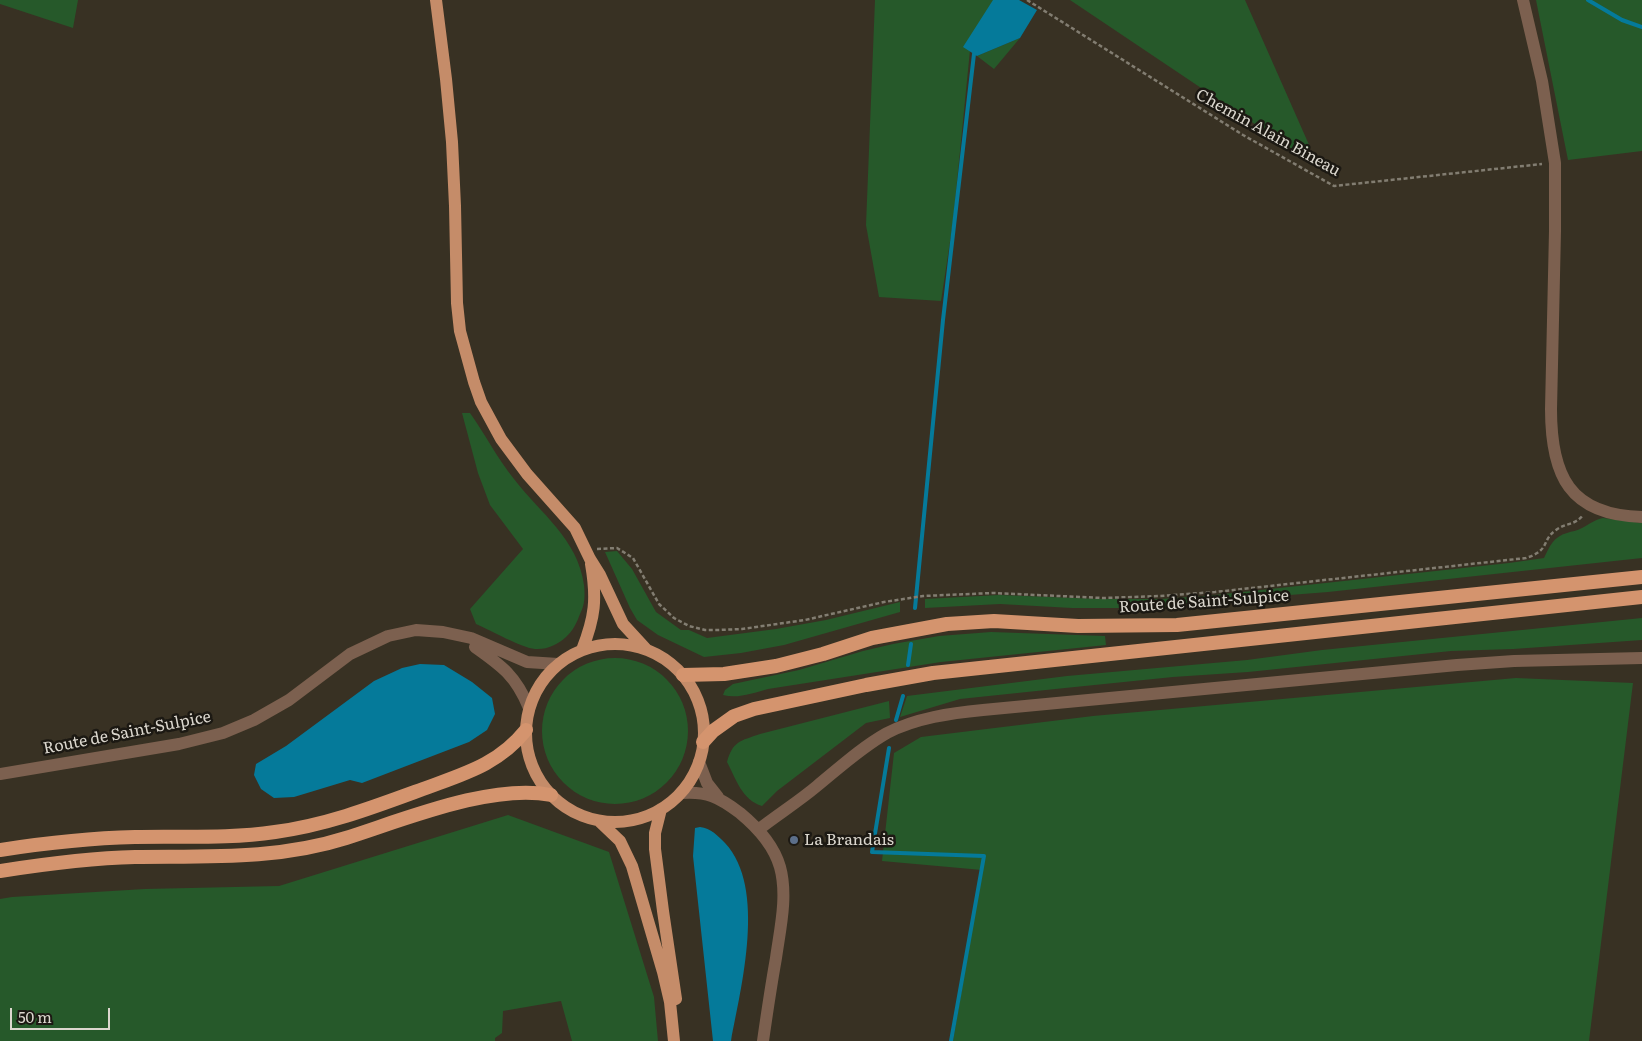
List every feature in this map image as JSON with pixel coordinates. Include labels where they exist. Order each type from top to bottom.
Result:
[{"type":"highway","name":"Route de Saint-Sulpice","points":[[683,675],[724,674],[776,666],[823,654],[872,638],[947,624],[994,621],[1078,626],[1177,625],[1642,577]]},
{"type":"highway","points":[[703,742],[713,731],[734,716],[754,709],[866,685],[934,673],[1642,597]]},
{"type":"highway","points":[[0,850],[95,839],[227,836],[306,827],[368,810],[478,768],[506,752],[526,730]]},
{"type":"highway","points":[[0,871],[91,859],[227,857],[279,852],[343,839],[410,817],[485,798],[525,792],[551,795]]},
{"type":"main road","points":[[436,0],[452,142],[457,303],[460,331],[467,361],[481,402],[501,439],[527,474],[568,519],[600,575],[623,624],[646,649]]},
{"type":"main road","points":[[582,650],[594,612],[594,587],[588,555]]},
{"type":"main road","points":[[614,644],[646,649],[672,664],[683,675],[693,690],[700,706],[704,724],[699,762],[681,793],[661,809],[647,816],[632,821],[615,822],[599,821],[573,812],[551,795],[540,781],[532,765],[527,748],[526,730],[529,708],[540,684],[558,664],[582,650],[598,645],[614,644]]},
{"type":"main road","points":[[661,809],[655,849],[662,911],[677,1001],[676,1041]]},
{"type":"main road","points":[[599,821],[620,841],[632,866],[663,972],[676,1041]]},
{"type":"street","points":[[1524,0],[1542,81],[1555,163],[1551,432],[1553,452],[1562,478],[1579,498],[1589,505],[1609,513],[1642,517]]},
{"type":"street","name":"Route de Saint-Sulpice","points":[[0,774],[178,744],[223,733],[254,720],[289,700],[350,654],[388,636],[416,630],[443,632],[471,638],[527,662],[558,664]]},
{"type":"street","name":"Route de Saint-Sulpice","points":[[443,632],[470,644],[514,678],[529,708]]},
{"type":"street","points":[[758,830],[787,810],[867,746],[887,733],[907,725],[944,715],[1458,664],[1642,658]]},
{"type":"street","points":[[699,762],[707,783],[718,797],[748,819],[772,848],[782,876],[783,891],[778,942],[763,1041]]},
{"type":"street","points":[[681,793],[704,793],[718,797]]},
{"type":"path","name":"Chemin Alain Bineau","points":[[1027,0],[1243,135],[1334,186],[1555,163]]},
{"type":"path","points":[[588,555],[606,548],[617,548],[625,552],[633,558],[652,592],[667,612],[690,626],[705,630],[742,629],[923,596],[993,593],[1103,598],[1160,596],[1215,592],[1526,558],[1542,551],[1554,531],[1581,518],[1589,505]]},
{"type":"green space","points":[[0,0],[78,0],[73,28],[0,4]]},
{"type":"green space","points":[[875,0],[1007,0],[970,50],[953,222],[941,301],[879,297],[866,225]]},
{"type":"green space","points":[[1070,0],[1245,0],[1310,147],[1298,153]]},
{"type":"green space","points":[[1536,0],[1642,0],[1642,151],[1568,160]]},
{"type":"green space","points":[[1020,38],[994,69],[977,56]]},
{"type":"green space","points":[[462,413],[470,413],[508,471],[566,540],[580,569],[584,585],[582,611],[571,632],[563,640],[544,649],[529,648],[476,624],[470,609],[523,549],[490,505],[478,473]]},
{"type":"green space","points":[[1603,518],[1642,523],[1642,558],[1328,592],[1188,603],[1163,608],[1072,608],[1000,604],[925,608],[925,599],[999,595],[1099,599],[1161,599],[1206,596],[1509,563],[1544,558],[1555,539],[1562,534],[1580,529]]},
{"type":"green space","points":[[617,551],[632,569],[656,612],[681,630],[689,630],[707,638],[826,620],[900,602],[900,612],[784,645],[741,653],[704,657],[658,635],[637,620],[605,552]]},
{"type":"green space","points":[[1642,618],[1642,640],[1513,649],[1451,651],[1248,672],[1173,677],[1065,688],[960,699],[900,717],[907,696],[1067,676],[1247,660],[1322,650]]},
{"type":"green space","points":[[991,632],[1105,636],[1106,645],[941,662],[768,689],[740,696],[723,695],[725,690],[733,684],[799,670],[863,651],[939,636]]},
{"type":"green space","points":[[615,658],[643,663],[667,679],[683,703],[688,731],[683,759],[667,783],[643,799],[615,804],[587,799],[563,783],[547,759],[542,731],[547,703],[563,679],[587,663]]},
{"type":"green space","points":[[1516,678],[1633,683],[1589,1041],[953,1041],[982,870],[882,861],[894,753],[921,737],[1093,716]]},
{"type":"green space","points":[[889,701],[890,718],[866,723],[777,791],[762,806],[749,799],[745,794],[727,762],[735,746],[747,738]]},
{"type":"green space","points":[[508,815],[609,852],[654,997],[658,1041],[572,1041],[561,1001],[503,1011],[502,1033],[495,1038],[495,1041],[0,1041],[0,899],[145,889],[279,886]]},
{"type":"water","points":[[993,0],[1019,0],[1037,10],[1020,38],[977,56],[963,47]]},
{"type":"water","points":[[420,664],[444,665],[472,682],[492,698],[495,714],[487,730],[469,742],[362,783],[350,780],[294,797],[274,798],[261,789],[254,775],[256,764],[286,746],[374,681],[402,668]]},
{"type":"water","points":[[700,827],[711,831],[725,843],[738,862],[745,885],[748,911],[748,939],[731,1041],[713,1041],[693,856],[695,828]]},
{"type":"waterway","points":[[1588,0],[1622,20],[1642,27]]},
{"type":"waterway","points":[[915,608],[943,320],[974,54],[977,52]]},
{"type":"waterway","points":[[908,665],[911,644]]},
{"type":"waterway","points":[[896,720],[903,696]]},
{"type":"waterway","points":[[889,748],[872,852],[984,856],[951,1041]]},
{"type":"place","name":"La Brandais","points":[[794,840]]}]
